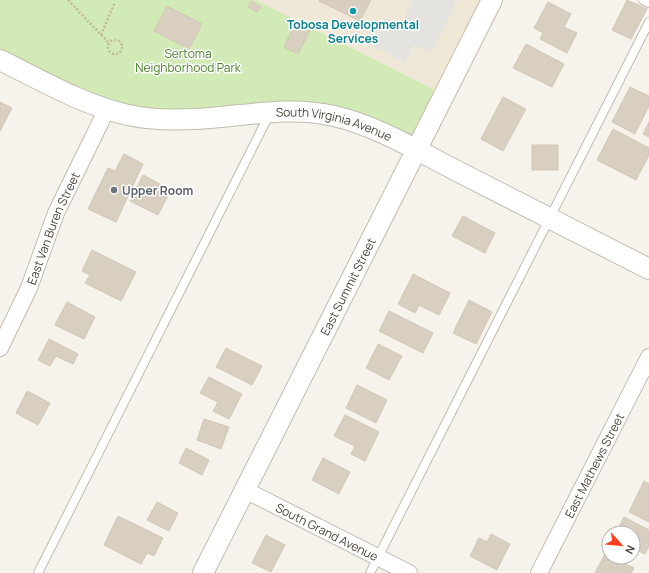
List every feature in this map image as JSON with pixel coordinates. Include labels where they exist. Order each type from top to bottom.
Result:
[{"type":"street","name":"East Summit Street","points":[[203,573],[415,150],[492,0]]},
{"type":"street","name":"South Virginia Avenue","points":[[0,60],[42,81],[107,109],[129,116],[174,120],[296,110],[336,116],[375,130],[649,269]]},
{"type":"street","name":"East Van Buren Street","points":[[0,348],[29,288],[56,213],[107,109]]},
{"type":"street","name":"East Mathews Street","points":[[539,573],[649,357]]},
{"type":"street","name":"South Grand Avenue","points":[[245,490],[409,573]]},
{"type":"lane","points":[[642,0],[649,3]]},
{"type":"lane","points":[[370,573],[649,22]]},
{"type":"lane","points":[[38,573],[271,111]]},
{"type":"path","points":[[68,0],[108,43],[107,48],[109,52],[112,54],[119,53],[122,49],[121,43],[114,40],[108,43]]},
{"type":"path","points":[[101,35],[116,2]]},
{"type":"shaded area","points":[[256,0],[492,0],[443,94]]},
{"type":"shaded area","points":[[413,0],[457,0],[431,53],[414,45],[405,63],[372,46],[386,17],[401,24]]},
{"type":"green space","name":"Sertoma Neighborhood Park","points":[[0,0],[256,0],[443,94],[415,150],[353,121],[155,119],[0,60]]},
{"type":"building","name":"Tobosa Developmental Services","points":[[371,0],[360,21],[319,1]]},
{"type":"building","points":[[627,0],[647,9],[631,39],[612,30]]},
{"type":"building","points":[[251,1],[261,7],[257,12],[248,7]]},
{"type":"building","points":[[548,2],[571,14],[564,27],[577,33],[567,53],[540,39],[543,33],[534,28]]},
{"type":"building","points":[[167,6],[202,24],[189,49],[154,31]]},
{"type":"building","points":[[295,23],[310,30],[298,54],[284,47]]},
{"type":"building","points":[[526,44],[564,64],[552,87],[513,68]]},
{"type":"building","points":[[630,87],[649,96],[649,106],[635,134],[612,122]]},
{"type":"building","points":[[503,97],[526,109],[503,151],[481,139]]},
{"type":"building","points":[[0,102],[12,108],[0,131]]},
{"type":"building","points":[[649,122],[649,137],[643,134]]},
{"type":"building","points":[[613,129],[649,148],[649,155],[636,180],[597,160]]},
{"type":"building","points":[[532,145],[558,145],[558,170],[532,170]]},
{"type":"building","name":"Upper Room","points":[[124,154],[143,164],[116,222],[88,209],[108,168],[115,171]]},
{"type":"building","points":[[143,175],[171,190],[158,215],[130,201]]},
{"type":"building","points":[[463,216],[495,233],[485,253],[452,236]]},
{"type":"building","points":[[92,250],[136,272],[121,301],[85,283],[90,275],[82,271]]},
{"type":"building","points":[[413,274],[450,293],[439,315],[419,305],[415,313],[398,304]]},
{"type":"building","points":[[469,300],[492,312],[476,344],[453,333]]},
{"type":"building","points":[[67,302],[95,317],[84,339],[55,325]]},
{"type":"building","points":[[389,311],[433,333],[423,353],[379,331]]},
{"type":"building","points":[[49,339],[78,354],[73,364],[56,356],[50,366],[38,360]]},
{"type":"building","points":[[378,344],[402,356],[389,380],[366,368]]},
{"type":"building","points":[[226,348],[262,366],[252,385],[216,367]]},
{"type":"building","points":[[209,377],[242,394],[229,419],[213,411],[218,402],[200,393]]},
{"type":"building","points":[[357,385],[387,400],[376,423],[346,408]]},
{"type":"building","points":[[27,391],[50,403],[38,425],[16,413]]},
{"type":"building","points":[[345,415],[379,432],[365,461],[351,454],[355,446],[334,436]]},
{"type":"building","points":[[204,419],[229,427],[221,449],[197,440]]},
{"type":"building","points":[[186,448],[209,460],[202,475],[179,463]]},
{"type":"building","points":[[323,458],[350,472],[339,494],[312,480]]},
{"type":"building","points":[[644,481],[649,484],[649,522],[629,512]]},
{"type":"building","points":[[157,502],[178,513],[169,531],[147,520]]},
{"type":"building","points":[[118,516],[163,538],[154,556],[147,553],[141,564],[104,545]]},
{"type":"building","points":[[624,517],[639,525],[620,525]]},
{"type":"building","points":[[641,526],[649,530],[649,546],[645,554],[641,552]]},
{"type":"building","points":[[491,534],[510,544],[497,570],[470,556],[479,538],[487,542]]},
{"type":"building","points":[[266,535],[285,545],[271,572],[252,563]]},
{"type":"building","points":[[601,562],[601,565],[628,565],[634,568],[631,573],[595,573]]},
{"type":"place","name":"Tobosa Developmental Services","points":[[353,11]]},
{"type":"place","name":"Upper Room","points":[[114,190]]}]
